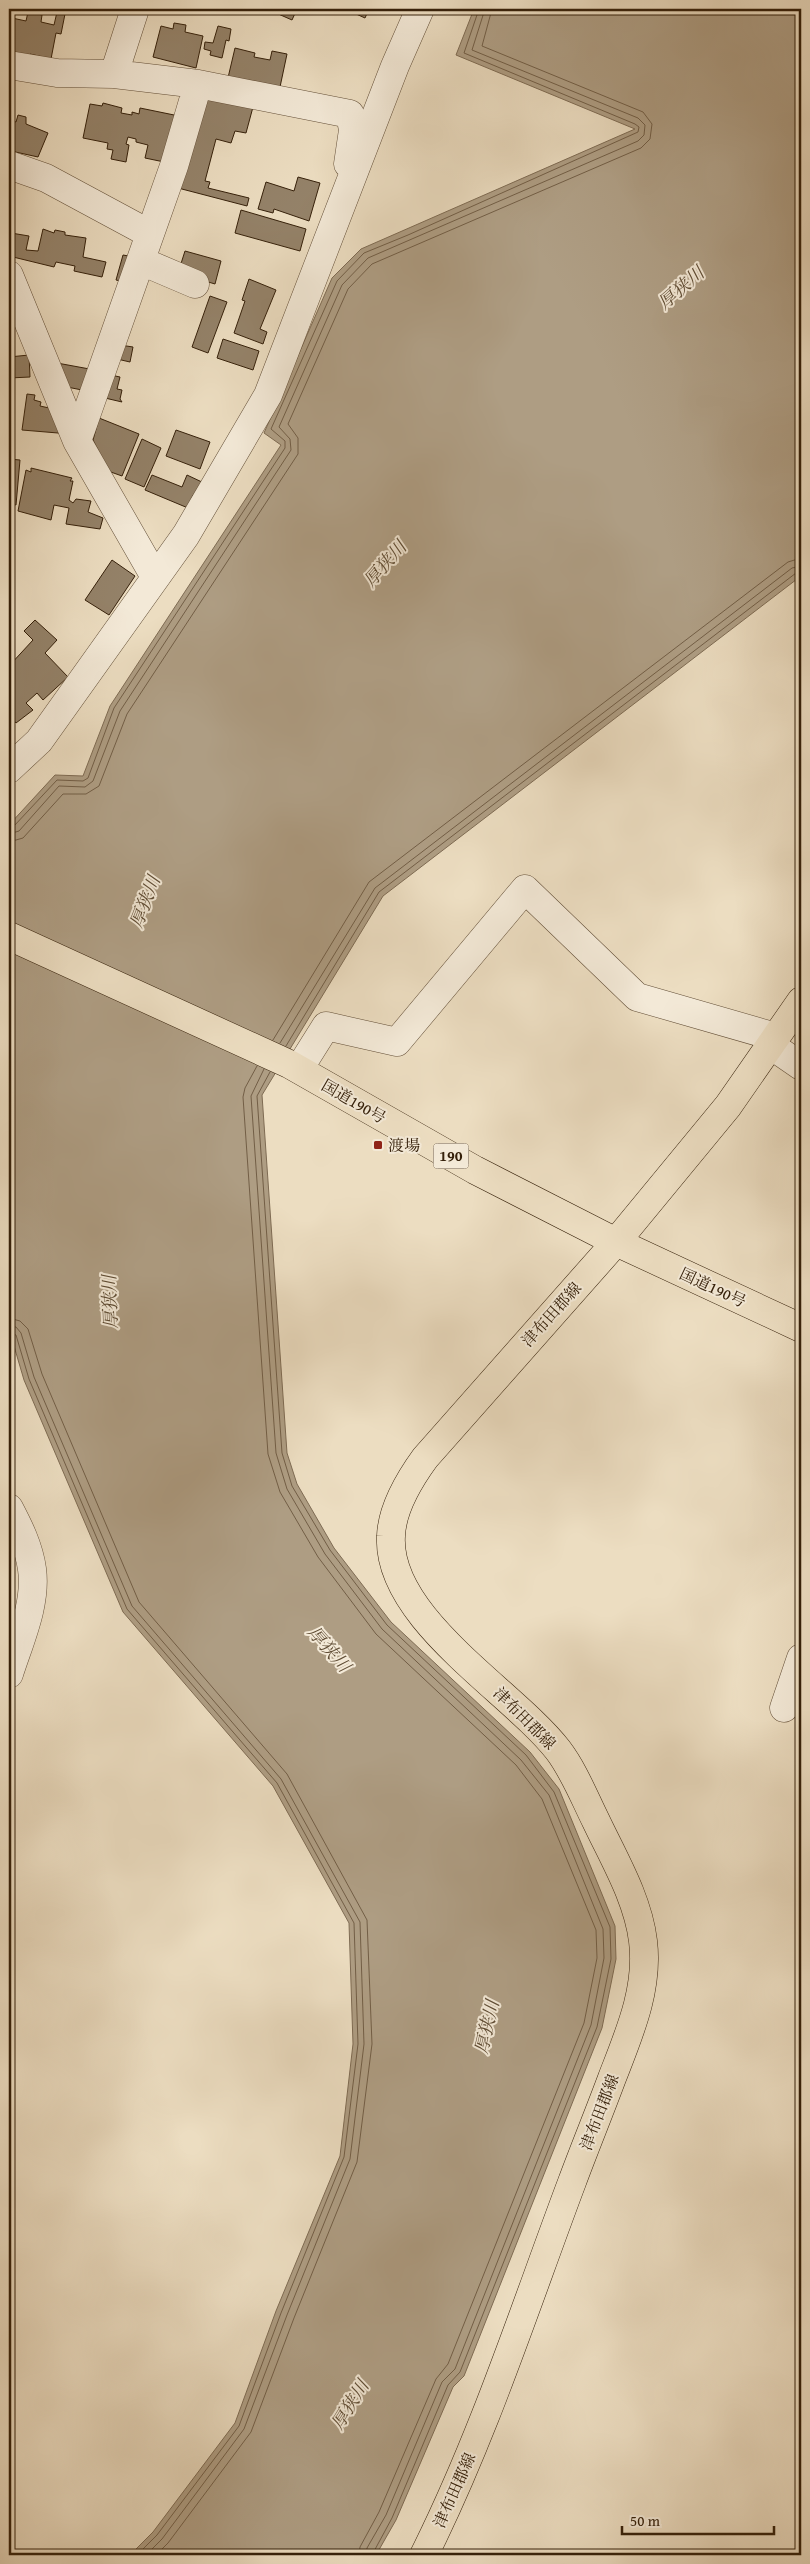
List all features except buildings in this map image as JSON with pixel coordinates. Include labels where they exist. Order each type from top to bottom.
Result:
[{"type":"main road","name":"国道190号","points":[[9,936],[294,1066],[475,1170],[616,1242],[801,1328]]},
{"type":"main road","name":"津布田郡線","points":[[424,2555],[454,2493],[495,2392],[572,2180],[635,2020],[643,1984],[644,1957],[638,1914],[624,1880],[574,1775],[558,1751],[540,1730],[435,1630],[420,1611],[405,1591],[395,1568],[391,1536],[408,1482],[425,1458],[616,1242],[728,1106],[801,1001]]},
{"type":"street","points":[[114,74],[135,9]]},
{"type":"street","points":[[9,770],[39,740],[186,535],[268,395],[395,66],[420,9]]},
{"type":"street","points":[[9,65],[56,73],[114,74],[198,84],[350,114]]},
{"type":"street","points":[[350,114],[373,86],[395,66]]},
{"type":"street","points":[[77,441],[174,166],[198,84]]},
{"type":"street","points":[[349,188],[348,164],[353,130],[350,114]]},
{"type":"street","points":[[9,165],[46,178],[150,234]]},
{"type":"street","points":[[141,261],[195,284]]},
{"type":"street","points":[[9,275],[77,441],[155,577]]},
{"type":"street","points":[[294,1066],[326,1026],[397,1042],[525,889],[636,997],[774,1042],[801,1066]]},
{"type":"street","points":[[9,1508],[24,1538],[32,1570],[30,1607],[9,1674]]},
{"type":"street","points":[[784,1708],[801,1658]]},
{"type":"water","name":"厚狭川","points":[[474,9],[801,9],[801,576],[383,896],[262,1095],[287,1453],[297,1484],[334,1548],[391,1622],[530,1752],[559,1789],[615,1926],[616,1959],[602,2028],[464,2376],[453,2387],[396,2520],[376,2555],[130,2555],[153,2532],[235,2423],[276,2311],[340,2156],[353,2044],[349,1923],[273,1786],[123,1612],[24,1380],[9,1329],[9,825],[55,775],[83,776],[110,706],[281,445],[264,433],[332,278],[361,249],[635,129],[456,55]]},
{"type":"place","name":"渡場","points":[[378,1145]]}]
